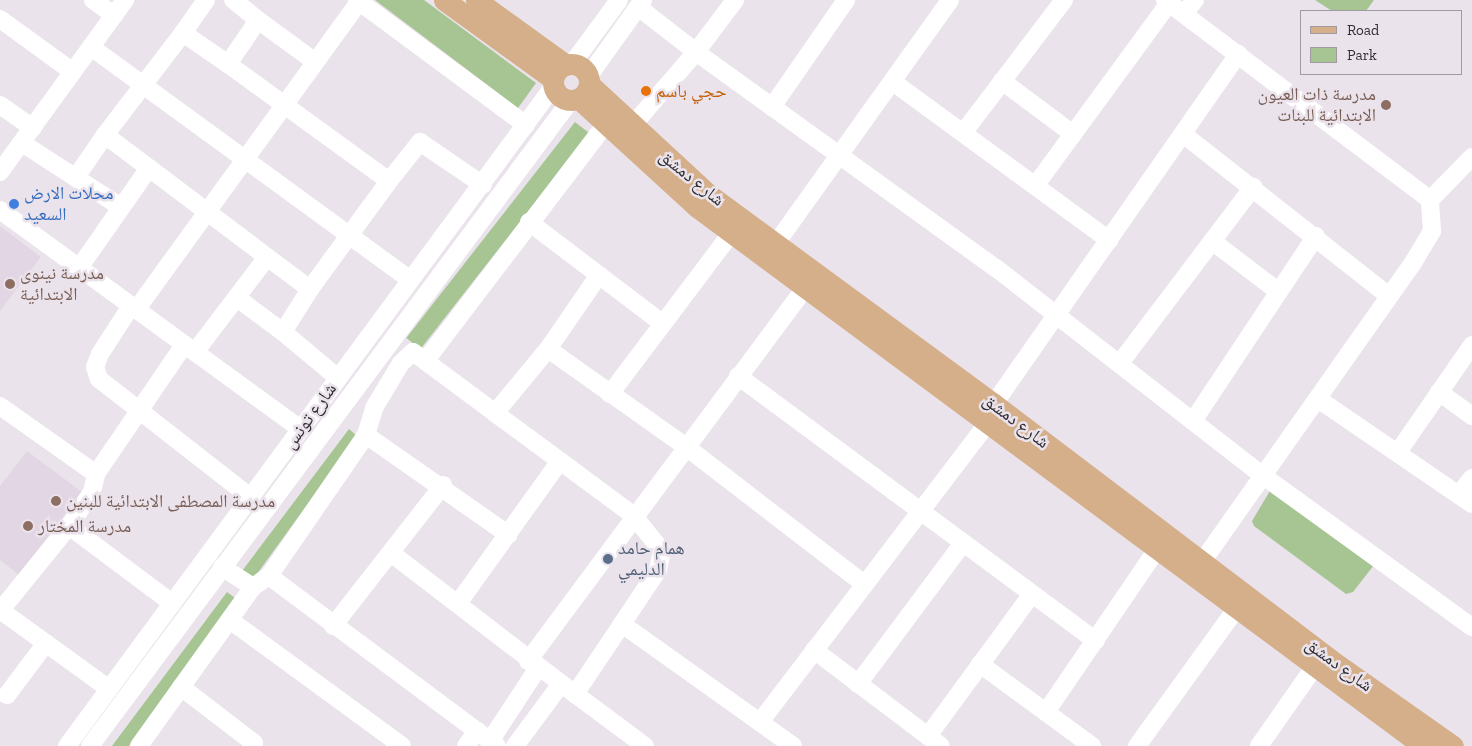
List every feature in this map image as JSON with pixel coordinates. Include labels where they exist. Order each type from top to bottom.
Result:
[{"type":"main road","name":"شارع دمشق","points":[[444,0],[571,82],[632,126],[686,177],[777,242],[1157,549],[1315,666],[1453,746]]},
{"type":"main road","name":"شارع دمشق","points":[[482,2],[571,82],[605,125],[676,191],[805,288],[991,414],[1202,562],[1379,704],[1422,746]]},
{"type":"street","points":[[93,0],[114,15]]},
{"type":"street","points":[[0,172],[124,0]]},
{"type":"street","points":[[76,177],[105,134],[206,0]]},
{"type":"street","points":[[233,0],[314,61]]},
{"type":"street","points":[[632,126],[696,52],[735,0]]},
{"type":"street","points":[[772,107],[846,0]]},
{"type":"street","points":[[777,242],[841,156],[950,0]]},
{"type":"street","points":[[962,133],[1064,0]]},
{"type":"street","points":[[1184,14],[1195,0]]},
{"type":"street","points":[[250,497],[138,412],[99,379],[95,367],[134,308],[207,213],[358,1],[526,125]]},
{"type":"street","name":"شارع تونس","points":[[90,746],[392,336],[571,82],[616,1]]},
{"type":"street","points":[[1035,186],[1167,2],[1430,200],[1432,232],[1318,399],[1262,474],[1202,562]]},
{"type":"street","points":[[641,3],[696,52],[996,268],[1056,318],[1120,363],[1262,474],[1472,626]]},
{"type":"street","name":"شارع تونس","points":[[67,746],[526,125],[571,82],[641,3]]},
{"type":"street","points":[[0,19],[73,72]]},
{"type":"street","points":[[228,64],[258,20]]},
{"type":"street","points":[[183,33],[286,104],[389,181]]},
{"type":"street","points":[[91,47],[246,158],[410,280]]},
{"type":"street","points":[[760,722],[991,414],[1238,54]]},
{"type":"street","points":[[1002,81],[1073,134]]},
{"type":"street","points":[[893,82],[1109,240]]},
{"type":"street","points":[[0,105],[33,128]]},
{"type":"street","points":[[139,746],[253,587],[269,576],[366,435],[374,408],[402,363],[420,356],[605,125]]},
{"type":"street","points":[[105,134],[310,289]]},
{"type":"street","points":[[1182,134],[1316,236],[1389,296]]},
{"type":"street","points":[[22,142],[121,207]]},
{"type":"street","points":[[283,332],[310,289],[420,142],[483,185]]},
{"type":"street","points":[[1430,200],[1469,165]]},
{"type":"street","points":[[79,268],[149,168]]},
{"type":"street","points":[[1120,363],[1252,187]]},
{"type":"street","points":[[0,210],[300,430]]},
{"type":"street","points":[[529,222],[662,323]]},
{"type":"street","points":[[610,394],[732,232]]},
{"type":"street","points":[[1193,421],[1316,236]]},
{"type":"street","points":[[1212,241],[1279,292]]},
{"type":"street","points":[[109,689],[0,610],[69,526],[92,492],[96,474],[138,412],[190,349],[237,298],[267,257]]},
{"type":"street","points":[[495,413],[548,349],[599,275]]},
{"type":"street","points":[[466,746],[488,739],[533,664],[633,515],[805,288]]},
{"type":"street","points":[[237,298],[283,332],[338,378]]},
{"type":"street","points":[[392,336],[633,515],[662,551],[662,560],[622,624],[568,689],[515,746]]},
{"type":"street","points":[[1398,452],[1472,345]]},
{"type":"street","points":[[548,349],[685,446],[863,583]]},
{"type":"street","points":[[738,376],[921,509],[1096,641]]},
{"type":"street","points":[[1439,392],[1472,416]]},
{"type":"street","points":[[1318,399],[1466,499],[1472,478]]},
{"type":"street","points":[[0,406],[96,474]]},
{"type":"street","points":[[366,435],[443,485],[508,535]]},
{"type":"street","points":[[459,602],[560,461]]},
{"type":"street","points":[[332,626],[443,485]]},
{"type":"street","points":[[69,526],[172,603]]},
{"type":"street","points":[[858,684],[963,542]]},
{"type":"street","points":[[1046,712],[1157,549]]},
{"type":"street","points":[[391,553],[459,602],[533,664],[645,746]]},
{"type":"street","points":[[222,567],[253,587]]},
{"type":"street","points":[[269,576],[332,626],[488,739]]},
{"type":"street","points":[[814,650],[934,741],[980,664],[1032,594]]},
{"type":"street","points":[[1137,746],[1237,608]]},
{"type":"street","points":[[230,620],[402,746]]},
{"type":"street","points":[[622,624],[793,746]]},
{"type":"street","points":[[2,697],[46,643]]},
{"type":"street","points":[[142,644],[156,656]]},
{"type":"street","points":[[980,664],[1092,746]]},
{"type":"street","points":[[1259,746],[1315,666]]},
{"type":"street","points":[[181,687],[255,745]]},
{"type":"shaded area","name":"مدرسة نينوى الابتدائية","points":[[0,226],[41,257],[0,311]]},
{"type":"shaded area","name":"مدرسة المختار","points":[[27,451],[82,492],[19,575],[0,560],[0,486]]},
{"type":"green space","points":[[375,0],[424,0],[536,83],[518,108]]},
{"type":"green space","points":[[1315,0],[1374,0],[1367,10],[1330,10]]},
{"type":"green space","points":[[575,122],[589,133],[420,349],[406,338]]},
{"type":"green space","points":[[349,429],[357,436],[254,578],[242,571]]},
{"type":"green space","points":[[1271,489],[1374,565],[1353,592],[1346,594],[1254,526],[1252,521]]},
{"type":"green space","points":[[227,592],[235,598],[129,746],[112,746]]},
{"type":"place","name":"حجي باسم","points":[[646,91]]},
{"type":"place","name":"مدرسة ذات العيون الابتدائية للبنات","points":[[1386,105]]},
{"type":"place","name":"محلات الارض السعيد","points":[[14,204]]},
{"type":"place","name":"مدرسة نينوى الابتدائية","points":[[10,284]]},
{"type":"place","name":"مدرسة المصطفى الابتدائية للبنين","points":[[56,501]]},
{"type":"place","name":"مدرسة المختار","points":[[28,526]]},
{"type":"place","name":"همام حامد الدليمي","points":[[608,559]]}]
